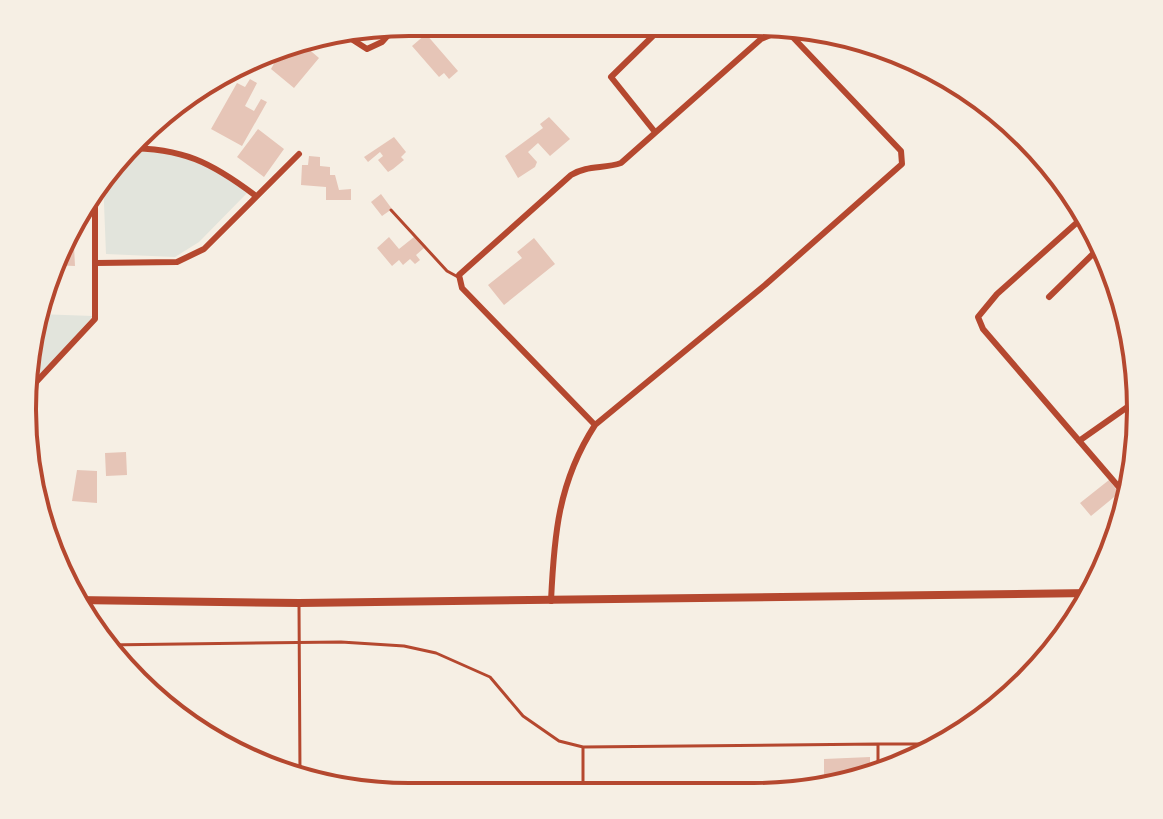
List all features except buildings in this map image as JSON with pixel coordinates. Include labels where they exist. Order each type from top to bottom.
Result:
[{"type":"main road","points":[[89,600],[299,603],[1078,593]]},
{"type":"street","points":[[653,36],[611,77],[655,132]]},
{"type":"street","points":[[595,425],[462,288],[458,277],[461,270],[571,175],[586,168],[608,168],[621,163],[764,36]]},
{"type":"street","points":[[353,40],[367,49],[387,37]]},
{"type":"street","points":[[551,601],[555,521],[580,447],[595,425],[765,285],[902,164],[901,151],[796,39]]},
{"type":"street","points":[[141,149],[183,153],[209,163],[256,196]]},
{"type":"street","points":[[96,263],[177,262],[204,249],[299,154]]},
{"type":"street","points":[[37,381],[95,319],[95,208]]},
{"type":"street","points":[[1077,223],[997,294],[978,317],[983,329],[1119,487]]},
{"type":"street","points":[[1049,297],[1093,254]]},
{"type":"street","points":[[1079,441],[1127,407]]},
{"type":"lane","points":[[391,210],[447,271],[458,277]]},
{"type":"lane","points":[[299,603],[300,766]]},
{"type":"lane","points":[[120,645],[341,642],[404,646],[436,653],[490,677],[523,716],[559,741],[583,747],[919,744]]},
{"type":"lane","points":[[878,744],[878,762]]},
{"type":"lane","points":[[583,747],[583,783]]},
{"type":"shaded area","points":[[161,150],[217,170],[248,192],[199,242],[175,257],[106,254],[104,195],[140,151]]},
{"type":"shaded area","points":[[49,314],[93,316],[38,379]]}]
